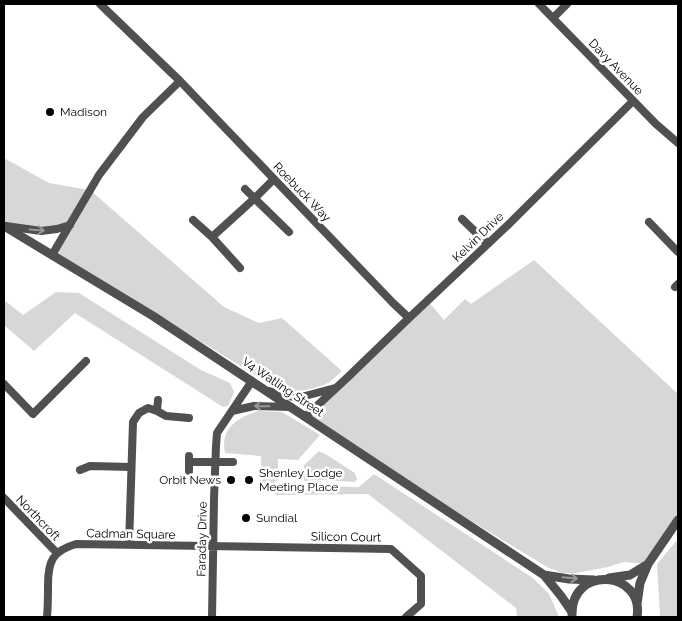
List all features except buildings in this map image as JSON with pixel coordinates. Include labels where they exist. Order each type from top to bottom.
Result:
[{"type":"street","name":"Roebuck Way","points":[[100,4],[180,81],[409,318]]},
{"type":"street","name":"Davy Avenue","points":[[539,4],[633,101],[678,143]]},
{"type":"street","points":[[553,18],[567,4]]},
{"type":"street","points":[[52,255],[99,175],[143,117],[180,81]]},
{"type":"street","name":"Kelvin Drive","points":[[306,416],[488,244],[633,101]]},
{"type":"street","points":[[212,237],[274,179]]},
{"type":"street","points":[[245,189],[289,232]]},
{"type":"street","points":[[462,219],[488,244]]},
{"type":"street","points":[[193,220],[212,237],[240,268]]},
{"type":"street","points":[[649,222],[678,252]]},
{"type":"street","points":[[4,226],[41,231],[70,225]]},
{"type":"street","name":"V4 Watling Street","points":[[4,226],[153,316],[544,575],[561,596],[572,616]]},
{"type":"street","points":[[4,384],[30,417],[86,361]]},
{"type":"street","name":"Faraday Drive","points":[[212,617],[217,433],[252,381]]},
{"type":"street","name":"Kelvin Drive","points":[[266,390],[294,397],[305,396],[336,387]]},
{"type":"street","points":[[157,411],[158,400]]},
{"type":"street","points":[[232,411],[254,406],[291,407]]},
{"type":"street","points":[[129,545],[133,422],[139,413],[148,408],[166,416],[189,418]]},
{"type":"street","points":[[189,471],[189,459],[233,462]]},
{"type":"street","points":[[80,470],[90,466],[132,467]]},
{"type":"street","name":"Northcroft","points":[[4,498],[57,553]]},
{"type":"street","points":[[639,613],[640,583],[648,564],[678,520]]},
{"type":"street","name":"Cadman Square","points":[[57,553],[66,547],[76,544],[214,546]]},
{"type":"street","name":"Silicon Court","points":[[214,546],[390,549],[421,576],[421,604],[406,617]]},
{"type":"street","points":[[48,617],[48,572],[51,561],[57,553]]},
{"type":"street","points":[[572,616],[572,605],[578,592],[590,583],[630,575],[648,564]]},
{"type":"street","name":"V4 Watling Street","points":[[544,575],[569,579],[600,580]]},
{"type":"street","points":[[600,580],[613,580],[628,588],[634,596],[639,613]]},
{"type":"shaded area","points":[[4,158],[49,183],[90,190],[224,307],[259,323],[282,318],[342,371],[330,382],[306,390],[294,391],[265,381],[52,255],[69,226],[57,229],[4,226]]},
{"type":"shaded area","points":[[534,260],[678,394],[678,520],[648,564],[624,562],[576,573],[562,573],[547,567],[376,463],[306,416],[428,301],[444,320],[465,299],[471,304]]},
{"type":"shaded area","points":[[56,292],[79,293],[201,370],[230,383],[234,392],[228,406],[223,407],[75,313],[34,351],[4,325],[4,300],[23,315]]},
{"type":"shaded area","points":[[258,411],[282,412],[320,435],[298,460],[278,459],[278,479],[267,489],[262,490],[261,456],[225,453],[224,445],[227,431],[231,426],[243,417]]},
{"type":"shaded area","points":[[319,451],[355,473],[357,480],[354,482],[304,481],[304,465]]},
{"type":"shaded area","points":[[374,474],[533,578],[549,594],[559,617],[517,617],[516,608],[368,494],[275,495],[281,485],[359,487]]},
{"type":"shaded area","points":[[678,539],[678,617],[660,617],[657,564]]},
{"type":"place","name":"Madison","points":[[50,112]]},
{"type":"place","name":"Orbit News","points":[[231,480]]},
{"type":"place","name":"Shenley Lodge Meeting Place","points":[[249,480]]},
{"type":"place","name":"Sundial","points":[[246,518]]}]
